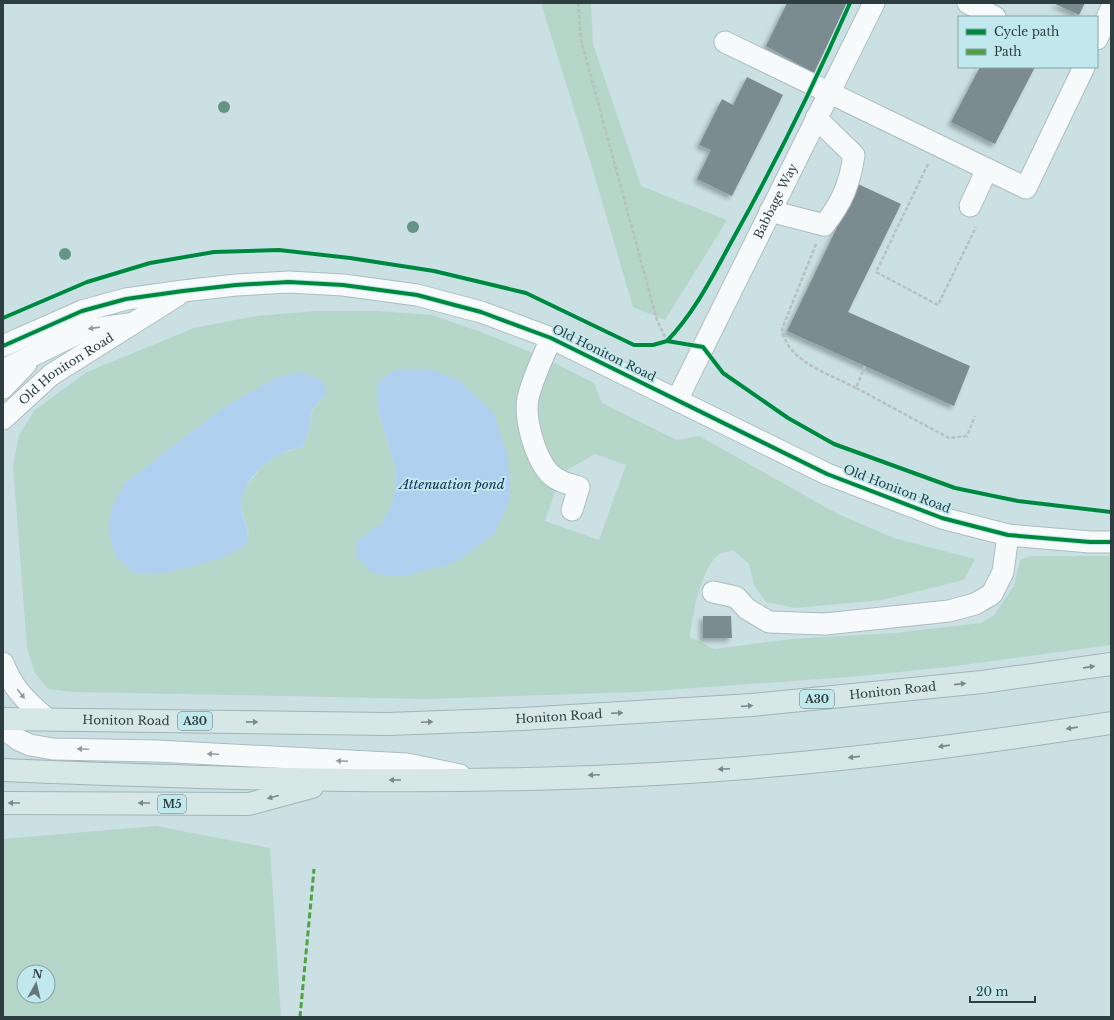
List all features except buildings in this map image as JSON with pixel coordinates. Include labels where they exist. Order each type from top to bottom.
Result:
[{"type":"highway","name":"Honiton Road","points":[[3,719],[388,724],[522,719],[752,705],[982,682],[1111,664]]},
{"type":"highway","points":[[3,770],[193,778],[338,780],[478,779],[600,775],[744,768],[892,753],[1111,723]]},
{"type":"highway","name":"M5","points":[[3,803],[249,804],[338,780]]},
{"type":"street","name":"Babbage Way","points":[[677,400],[874,3]]},
{"type":"street","points":[[968,3],[993,16]]},
{"type":"street","points":[[1098,37],[1111,9]]},
{"type":"street","points":[[725,42],[1026,188],[1084,68]]},
{"type":"street","points":[[770,211],[824,225],[836,210],[850,179],[854,155],[816,118]]},
{"type":"street","points":[[975,213],[987,169]]},
{"type":"street","name":"Old Honiton Road","points":[[3,346],[82,311],[126,300],[183,291],[236,285],[289,282],[342,285],[417,295],[481,312],[551,338],[827,474],[942,518],[1008,535],[1090,542],[1111,542]]},
{"type":"street","name":"Old Honiton Road","points":[[3,419],[51,375],[183,291]]},
{"type":"street","name":"Old Honiton Road","points":[[3,370],[37,352],[85,330],[133,323]]},
{"type":"street","points":[[551,338],[536,374],[528,400],[530,432],[541,462],[549,473],[559,480],[579,487],[572,510]]},
{"type":"street","name":"Old Honiton Road","points":[[3,388],[37,352]]},
{"type":"street","points":[[713,592],[736,597],[747,609],[769,622],[825,624],[949,611],[975,604],[992,594],[1003,572],[1008,535]]},
{"type":"street","points":[[3,663],[10,682],[26,700],[47,719]]},
{"type":"street","points":[[3,723],[8,732],[19,740],[30,745],[53,749],[156,751],[407,764],[478,779]]},
{"type":"path","points":[[578,3],[581,40],[657,320],[667,341]]},
{"type":"path","points":[[937,146],[876,272],[938,305],[975,213]]},
{"type":"path","points":[[824,225],[782,329],[784,340],[807,364],[856,388],[949,438],[967,436],[975,416]]},
{"type":"path","points":[[667,341],[672,336]]},
{"type":"path","points":[[660,343],[667,341],[703,347]]},
{"type":"path","points":[[856,388],[865,366]]},
{"type":"green space","points":[[541,3],[591,3],[593,44],[641,186],[727,220],[665,320],[633,307],[591,164]]},
{"type":"green space","points":[[316,311],[378,311],[432,315],[481,332],[543,357],[594,383],[602,403],[677,440],[699,436],[838,514],[894,538],[975,559],[964,580],[882,600],[795,608],[766,602],[754,585],[749,564],[733,550],[721,553],[712,561],[702,581],[695,606],[690,637],[714,649],[791,639],[894,633],[981,623],[994,615],[1014,586],[1020,560],[1031,556],[1111,556],[1111,645],[948,667],[850,677],[639,692],[429,699],[72,692],[48,689],[35,673],[27,648],[13,466],[19,435],[35,410],[87,372],[194,328],[256,316]],"holes":[[[394,370],[433,370],[374,574],[357,542],[383,522],[394,498],[396,470],[377,407],[377,383]],[[326,396],[313,409],[308,434],[302,447],[279,454],[262,466],[242,492],[241,507],[249,534],[195,564],[168,572],[135,573],[125,483],[221,409]],[[595,454],[626,465],[599,540],[545,521],[562,473]]]},
{"type":"green space","points":[[156,826],[270,848],[281,1017],[3,1017],[3,839]]},
{"type":"water","name":"Attenuation pond","points":[[394,370],[433,370],[458,380],[493,412],[508,457],[510,499],[494,534],[456,562],[405,576],[374,574],[356,557],[357,541],[383,522],[394,498],[396,470],[377,407],[377,383]]},
{"type":"water","points":[[302,372],[323,381],[326,396],[315,405],[311,412],[308,434],[302,447],[284,452],[265,464],[253,476],[244,490],[241,506],[248,534],[246,545],[228,555],[191,567],[158,574],[135,573],[116,557],[109,534],[111,508],[125,483],[221,409],[277,377]]},
{"type":"marked path","points":[[300,1017],[314,869]]},
{"type":"cycle path","points":[[667,341],[696,304],[750,208],[795,121],[850,3]]},
{"type":"cycle path","points":[[3,318],[87,282],[150,263],[214,252],[279,250],[350,258],[434,271],[526,293],[634,345],[653,345],[667,341],[703,347],[723,373],[788,418],[834,444],[955,488],[1018,501],[1111,512]]},
{"type":"cycle path","points":[[3,346],[82,311],[126,299],[183,291],[236,285],[289,282],[343,285],[417,295],[481,312],[551,338],[827,474],[942,518],[1008,535],[1090,542],[1111,542]]}]
